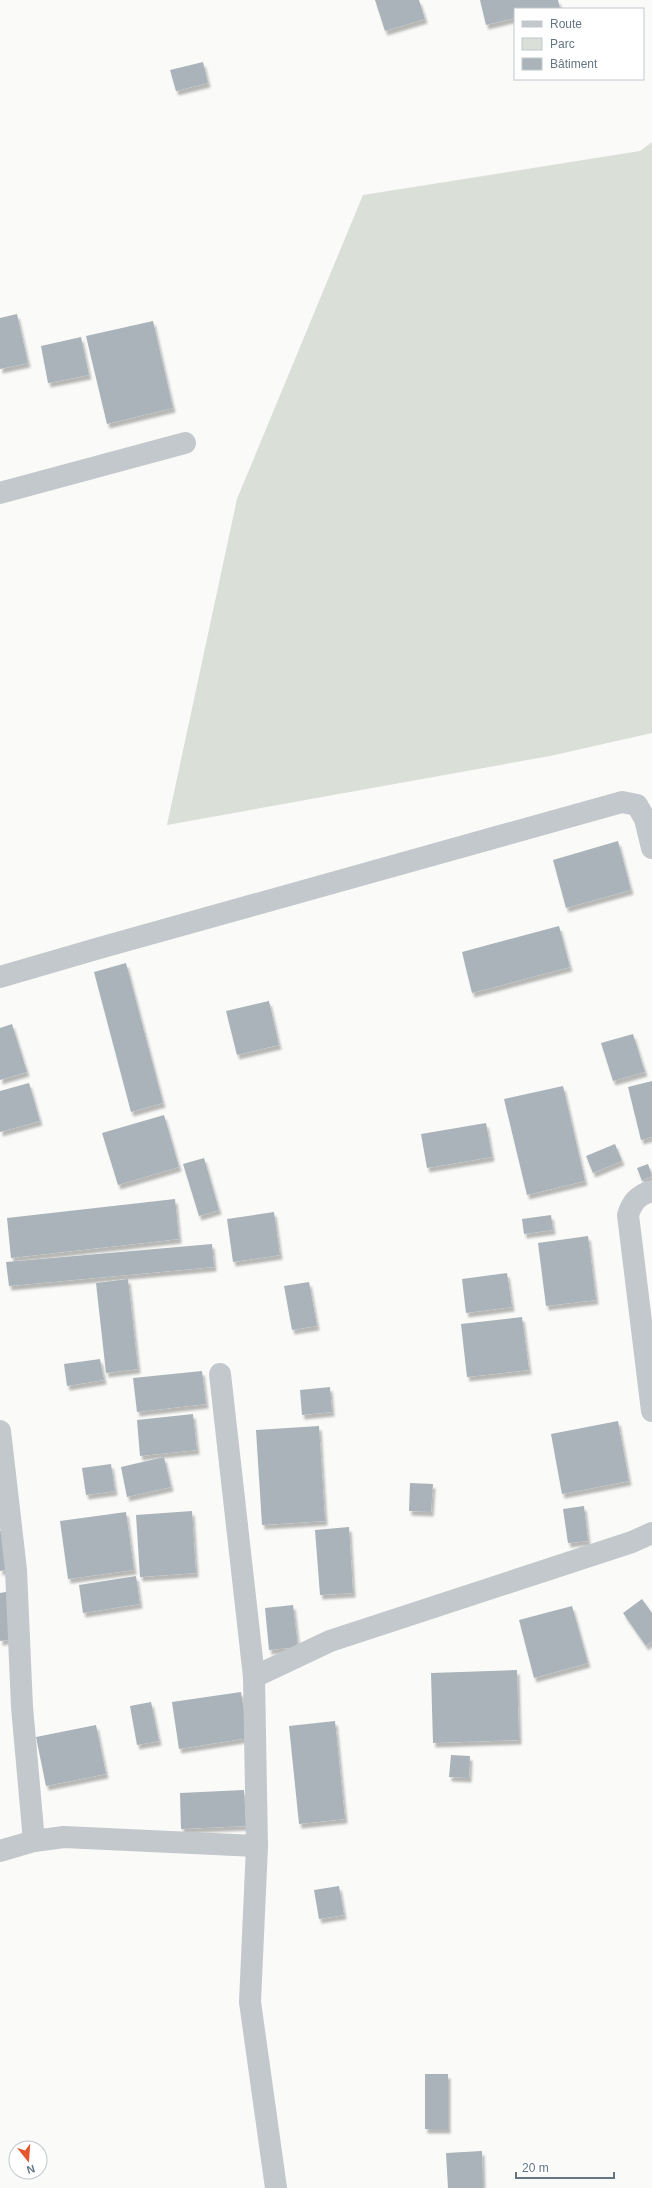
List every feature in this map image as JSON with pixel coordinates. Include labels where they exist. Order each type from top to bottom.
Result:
[{"type":"street","points":[[0,493],[185,442]]},
{"type":"street","points":[[0,977],[111,944],[622,802],[637,805],[645,819],[652,848]]},
{"type":"street","points":[[652,1191],[642,1194],[632,1204],[628,1216],[652,1412]]},
{"type":"street","points":[[220,1374],[254,1677],[257,1846],[250,2002],[276,2188]]},
{"type":"street","points":[[0,1431],[16,1570],[22,1707],[34,1841]]},
{"type":"street","points":[[254,1677],[330,1641],[632,1542],[652,1533]]},
{"type":"street","points":[[0,1851],[34,1841],[64,1837],[257,1846]]},
{"type":"green space","points":[[652,142],[652,733],[550,756],[167,825],[237,499],[363,195],[640,151]]},
{"type":"building","points":[[375,0],[419,0],[425,19],[385,31]]},
{"type":"building","points":[[480,0],[558,0],[560,8],[514,8],[514,18],[486,25]]},
{"type":"building","points":[[203,62],[208,83],[176,91],[170,70]]},
{"type":"building","points":[[17,314],[28,363],[0,369],[0,318]]},
{"type":"building","points":[[153,321],[173,408],[107,424],[86,336]]},
{"type":"building","points":[[81,337],[89,375],[48,383],[41,346]]},
{"type":"building","points":[[618,841],[631,890],[566,908],[553,860]]},
{"type":"building","points":[[559,926],[570,967],[472,993],[462,952]]},
{"type":"building","points":[[126,963],[163,1103],[131,1112],[94,972]]},
{"type":"building","points":[[269,1001],[279,1045],[237,1055],[226,1011]]},
{"type":"building","points":[[12,1024],[27,1072],[0,1080],[0,1028]]},
{"type":"building","points":[[633,1034],[645,1072],[613,1081],[601,1043]]},
{"type":"building","points":[[652,1081],[652,1137],[641,1140],[628,1087]]},
{"type":"building","points":[[29,1083],[40,1121],[0,1132],[0,1091]]},
{"type":"building","points":[[563,1086],[585,1181],[527,1195],[504,1099]]},
{"type":"building","points":[[164,1115],[179,1167],[118,1185],[102,1133]]},
{"type":"building","points":[[486,1123],[492,1157],[427,1168],[421,1134]]},
{"type":"building","points":[[615,1144],[622,1161],[593,1173],[586,1156]]},
{"type":"building","points":[[204,1158],[219,1210],[199,1216],[183,1164]]},
{"type":"building","points":[[648,1164],[652,1176],[642,1181],[637,1168]]},
{"type":"building","points":[[175,1199],[179,1239],[11,1258],[7,1218]]},
{"type":"building","points":[[274,1212],[280,1255],[233,1262],[227,1219]]},
{"type":"building","points":[[551,1215],[553,1230],[524,1234],[522,1219]]},
{"type":"building","points":[[588,1236],[596,1300],[546,1306],[538,1243]]},
{"type":"building","points":[[212,1244],[214,1267],[9,1286],[6,1262]]},
{"type":"building","points":[[507,1273],[512,1307],[466,1313],[462,1279]]},
{"type":"building","points":[[128,1279],[138,1369],[106,1373],[96,1283]]},
{"type":"building","points":[[309,1282],[317,1326],[292,1330],[284,1286]]},
{"type":"building","points":[[522,1317],[529,1370],[467,1377],[461,1324]]},
{"type":"building","points":[[100,1359],[104,1380],[67,1386],[64,1364]]},
{"type":"building","points":[[202,1371],[206,1404],[137,1412],[133,1378]]},
{"type":"building","points":[[330,1387],[332,1412],[302,1415],[300,1390]]},
{"type":"building","points":[[193,1414],[197,1450],[140,1456],[137,1420]]},
{"type":"building","points":[[618,1421],[629,1481],[562,1494],[551,1434]]},
{"type":"building","points":[[319,1426],[325,1521],[262,1525],[256,1430]]},
{"type":"building","points":[[164,1457],[171,1487],[127,1497],[121,1467]]},
{"type":"building","points":[[111,1464],[115,1491],[86,1495],[82,1468]]},
{"type":"building","points":[[410,1483],[433,1484],[431,1512],[409,1511]]},
{"type":"building","points":[[584,1506],[588,1541],[568,1543],[563,1509]]},
{"type":"building","points":[[192,1511],[196,1573],[140,1577],[136,1515]]},
{"type":"building","points":[[126,1512],[134,1570],[68,1579],[60,1521]]},
{"type":"building","points":[[349,1527],[353,1593],[320,1595],[315,1530]]},
{"type":"building","points":[[5,1530],[12,1569],[0,1571],[0,1531]]},
{"type":"building","points":[[136,1576],[140,1604],[83,1613],[79,1585]]},
{"type":"building","points":[[11,1591],[17,1639],[0,1641],[0,1593]]},
{"type":"building","points":[[642,1599],[652,1613],[652,1641],[646,1646],[623,1613]]},
{"type":"building","points":[[293,1605],[298,1647],[269,1650],[265,1608]]},
{"type":"building","points":[[572,1606],[588,1663],[534,1678],[519,1620]]},
{"type":"building","points":[[517,1670],[519,1740],[433,1743],[431,1673]]},
{"type":"building","points":[[241,1692],[248,1738],[179,1749],[172,1702]]},
{"type":"building","points":[[151,1702],[159,1741],[137,1745],[130,1706]]},
{"type":"building","points":[[335,1721],[345,1819],[299,1824],[289,1726]]},
{"type":"building","points":[[96,1725],[106,1774],[46,1786],[36,1737]]},
{"type":"building","points":[[451,1755],[470,1756],[469,1778],[449,1777]]},
{"type":"building","points":[[244,1790],[246,1826],[181,1829],[180,1793]]},
{"type":"building","points":[[339,1886],[344,1915],[319,1919],[314,1890]]},
{"type":"building","points":[[425,2074],[448,2074],[448,2129],[425,2129]]},
{"type":"building","points":[[482,2151],[483,2188],[448,2188],[446,2153]]}]
